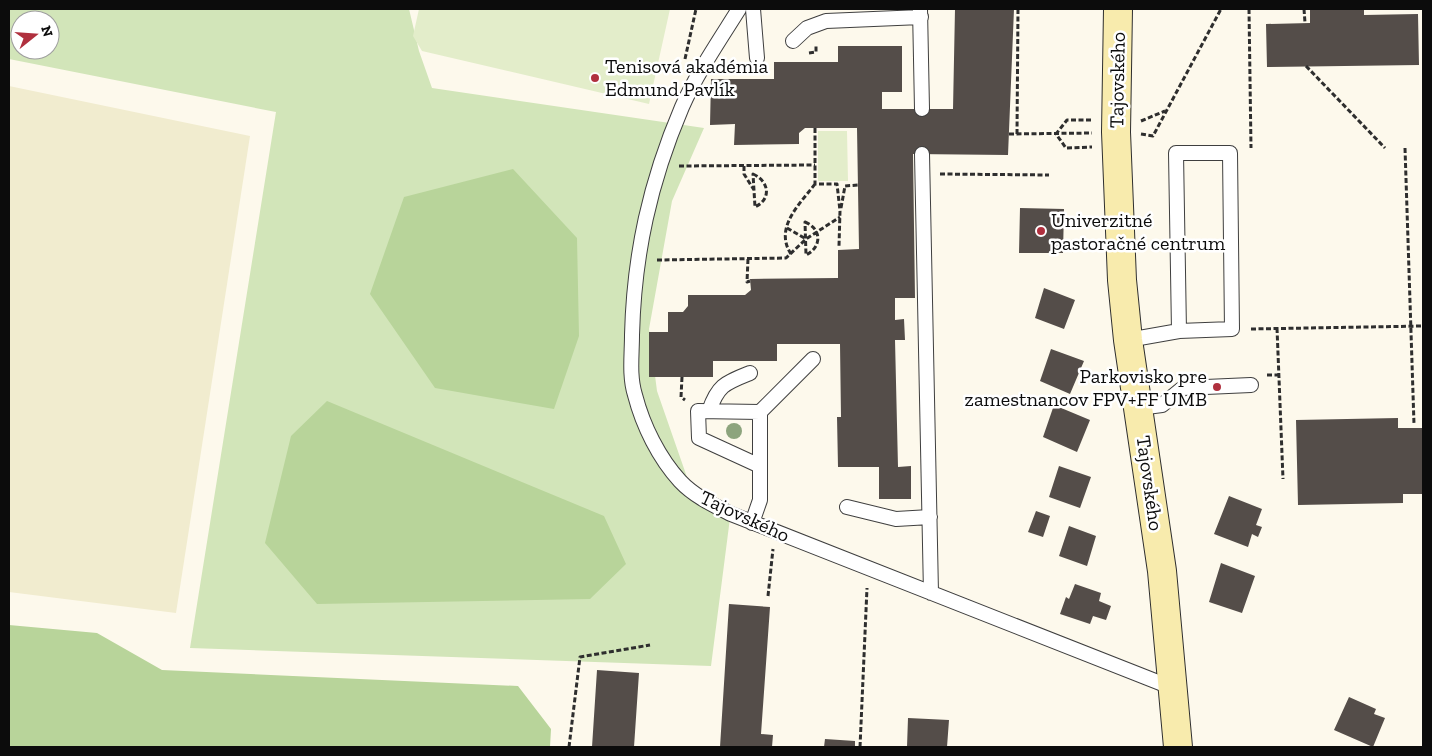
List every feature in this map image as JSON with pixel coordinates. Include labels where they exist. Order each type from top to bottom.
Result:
[{"type":"main road","name":"Tajovského","points":[[1118,9],[1116,132],[1119,220],[1128,340],[1162,571],[1178,747]]},
{"type":"lane","name":"Tajovského","points":[[739,9],[682,107],[654,187],[642,229],[633,301],[631,374],[634,395],[642,418],[662,459],[681,482],[702,499],[752,523],[1174,688]]},
{"type":"lane","points":[[753,9],[757,58]]},
{"type":"lane","points":[[793,41],[807,28],[826,21],[920,13],[922,109]]},
{"type":"lane","points":[[1128,340],[1179,331],[1232,329],[1230,153],[1176,153],[1179,331]]},
{"type":"lane","points":[[922,154],[931,593]]},
{"type":"lane","points":[[752,523],[760,500],[760,412],[813,359]]},
{"type":"lane","points":[[708,411],[714,395],[724,383],[750,373]]},
{"type":"lane","points":[[1138,408],[1162,405],[1183,388],[1251,385]]},
{"type":"lane","points":[[760,412],[698,411],[698,438],[760,466]]},
{"type":"lane","points":[[847,507],[896,519],[930,517]]},
{"type":"path","points":[[692,89],[684,74],[685,58],[696,9]]},
{"type":"path","points":[[1017,134],[1018,9]]},
{"type":"path","points":[[1138,134],[1153,136],[1220,9]]},
{"type":"path","points":[[1249,9],[1251,148]]},
{"type":"path","points":[[1304,9],[1305,23]]},
{"type":"path","points":[[1306,66],[1385,148]]},
{"type":"path","points":[[1140,122],[1166,110]]},
{"type":"path","points":[[1056,134],[1067,120],[1100,119]]},
{"type":"path","points":[[791,254],[785,244],[788,219],[815,184],[815,128]]},
{"type":"path","points":[[1009,134],[1100,133]]},
{"type":"path","points":[[1056,134],[1066,148],[1100,147]]},
{"type":"path","points":[[1406,148],[1414,424]]},
{"type":"path","points":[[700,166],[815,165]]},
{"type":"path","points":[[744,166],[744,174],[755,191],[755,207],[764,201],[767,191],[763,180],[754,174],[755,191]]},
{"type":"path","points":[[946,174],[1049,174]]},
{"type":"path","points":[[815,184],[837,184],[840,211],[839,246]]},
{"type":"path","points":[[840,211],[845,186],[858,185]]},
{"type":"path","points":[[637,260],[786,258],[806,239],[817,234],[840,217]]},
{"type":"path","points":[[805,222],[815,228],[817,234],[815,249],[806,255],[805,222]]},
{"type":"path","points":[[787,228],[806,239]]},
{"type":"path","points":[[748,259],[747,282],[750,282]]},
{"type":"path","points":[[1232,329],[1423,326]]},
{"type":"path","points":[[1277,328],[1283,479]]},
{"type":"path","points":[[681,398],[682,378]]},
{"type":"path","points":[[768,596],[774,531]]},
{"type":"path","points":[[860,747],[869,568]]},
{"type":"path","points":[[569,747],[580,657],[650,645]]},
{"type":"shaded area","points":[[9,86],[250,136],[176,613],[9,592]]},
{"type":"green space","points":[[9,9],[409,9],[419,51],[432,88],[704,128],[672,201],[649,329],[657,391],[689,483],[730,518],[711,666],[190,648],[276,112],[14,60],[60,60],[60,10],[10,10],[10,59]]},
{"type":"green space","name":"Tenisová akadémia Edmund Pavlík","points":[[419,9],[670,9],[649,104],[422,51],[413,36]]},
{"type":"green space","points":[[818,131],[847,131],[848,181],[818,181]]},
{"type":"green space","points":[[513,169],[577,238],[579,336],[554,409],[435,388],[370,294],[404,197]]},
{"type":"green space","points":[[327,401],[604,516],[626,564],[590,599],[317,604],[265,543],[291,436]]},
{"type":"green space","points":[[9,625],[97,633],[162,670],[518,686],[551,729],[550,747],[9,747]]},
{"type":"building","points":[[955,9],[1014,9],[1008,155],[913,154],[915,298],[895,298],[895,320],[904,319],[905,340],[895,340],[898,467],[911,466],[911,499],[879,499],[879,467],[838,467],[837,417],[841,417],[840,344],[777,344],[777,361],[713,361],[713,377],[649,377],[649,332],[668,332],[668,312],[683,312],[688,306],[688,295],[745,295],[751,290],[750,279],[838,278],[838,250],[859,249],[857,128],[805,128],[799,133],[799,144],[734,145],[735,124],[710,125],[711,79],[774,79],[774,62],[838,62],[838,46],[902,46],[902,92],[882,92],[882,109],[953,109]]},
{"type":"building","points":[[1310,9],[1364,9],[1364,15],[1418,14],[1419,65],[1267,67],[1266,24],[1310,23]]},
{"type":"building","name":"Univerzitné pastoračné centrum","points":[[1020,208],[1064,209],[1063,253],[1019,253]]},
{"type":"building","points":[[1044,288],[1075,300],[1064,329],[1035,318]]},
{"type":"building","points":[[1051,349],[1084,361],[1070,394],[1040,381]]},
{"type":"building","points":[[1054,405],[1090,420],[1077,452],[1043,437]]},
{"type":"building","points":[[1398,418],[1398,428],[1423,428],[1423,494],[1403,494],[1403,503],[1298,505],[1296,420]]},
{"type":"building","points":[[1059,466],[1091,477],[1080,508],[1049,497]]},
{"type":"building","points":[[1229,496],[1262,509],[1256,525],[1262,527],[1258,537],[1252,534],[1248,547],[1214,534]]},
{"type":"building","points":[[1036,511],[1050,516],[1043,537],[1028,532]]},
{"type":"building","points":[[1069,526],[1096,536],[1087,566],[1059,556]]},
{"type":"building","points":[[1221,563],[1255,576],[1242,613],[1209,602]]},
{"type":"building","points":[[1075,584],[1101,593],[1099,601],[1111,606],[1106,620],[1093,616],[1090,624],[1060,614],[1066,597],[1069,599]]},
{"type":"building","points":[[729,604],[770,607],[761,734],[773,735],[772,747],[720,747]]},
{"type":"building","points":[[597,670],[639,673],[634,747],[592,747]]},
{"type":"building","points":[[1349,697],[1376,709],[1374,714],[1385,718],[1373,747],[1334,730]]},
{"type":"building","points":[[908,718],[949,720],[947,747],[907,747]]},
{"type":"building","points":[[825,739],[855,741],[855,747],[824,747]]},
{"type":"place","name":"Tenisová akadémia Edmund Pavlík","points":[[595,78]]},
{"type":"place","name":"Univerzitné pastoračné centrum","points":[[1041,231]]},
{"type":"place","name":"Parkovisko pre zamestnancov FPV+FF UMB","points":[[1217,387]]}]
